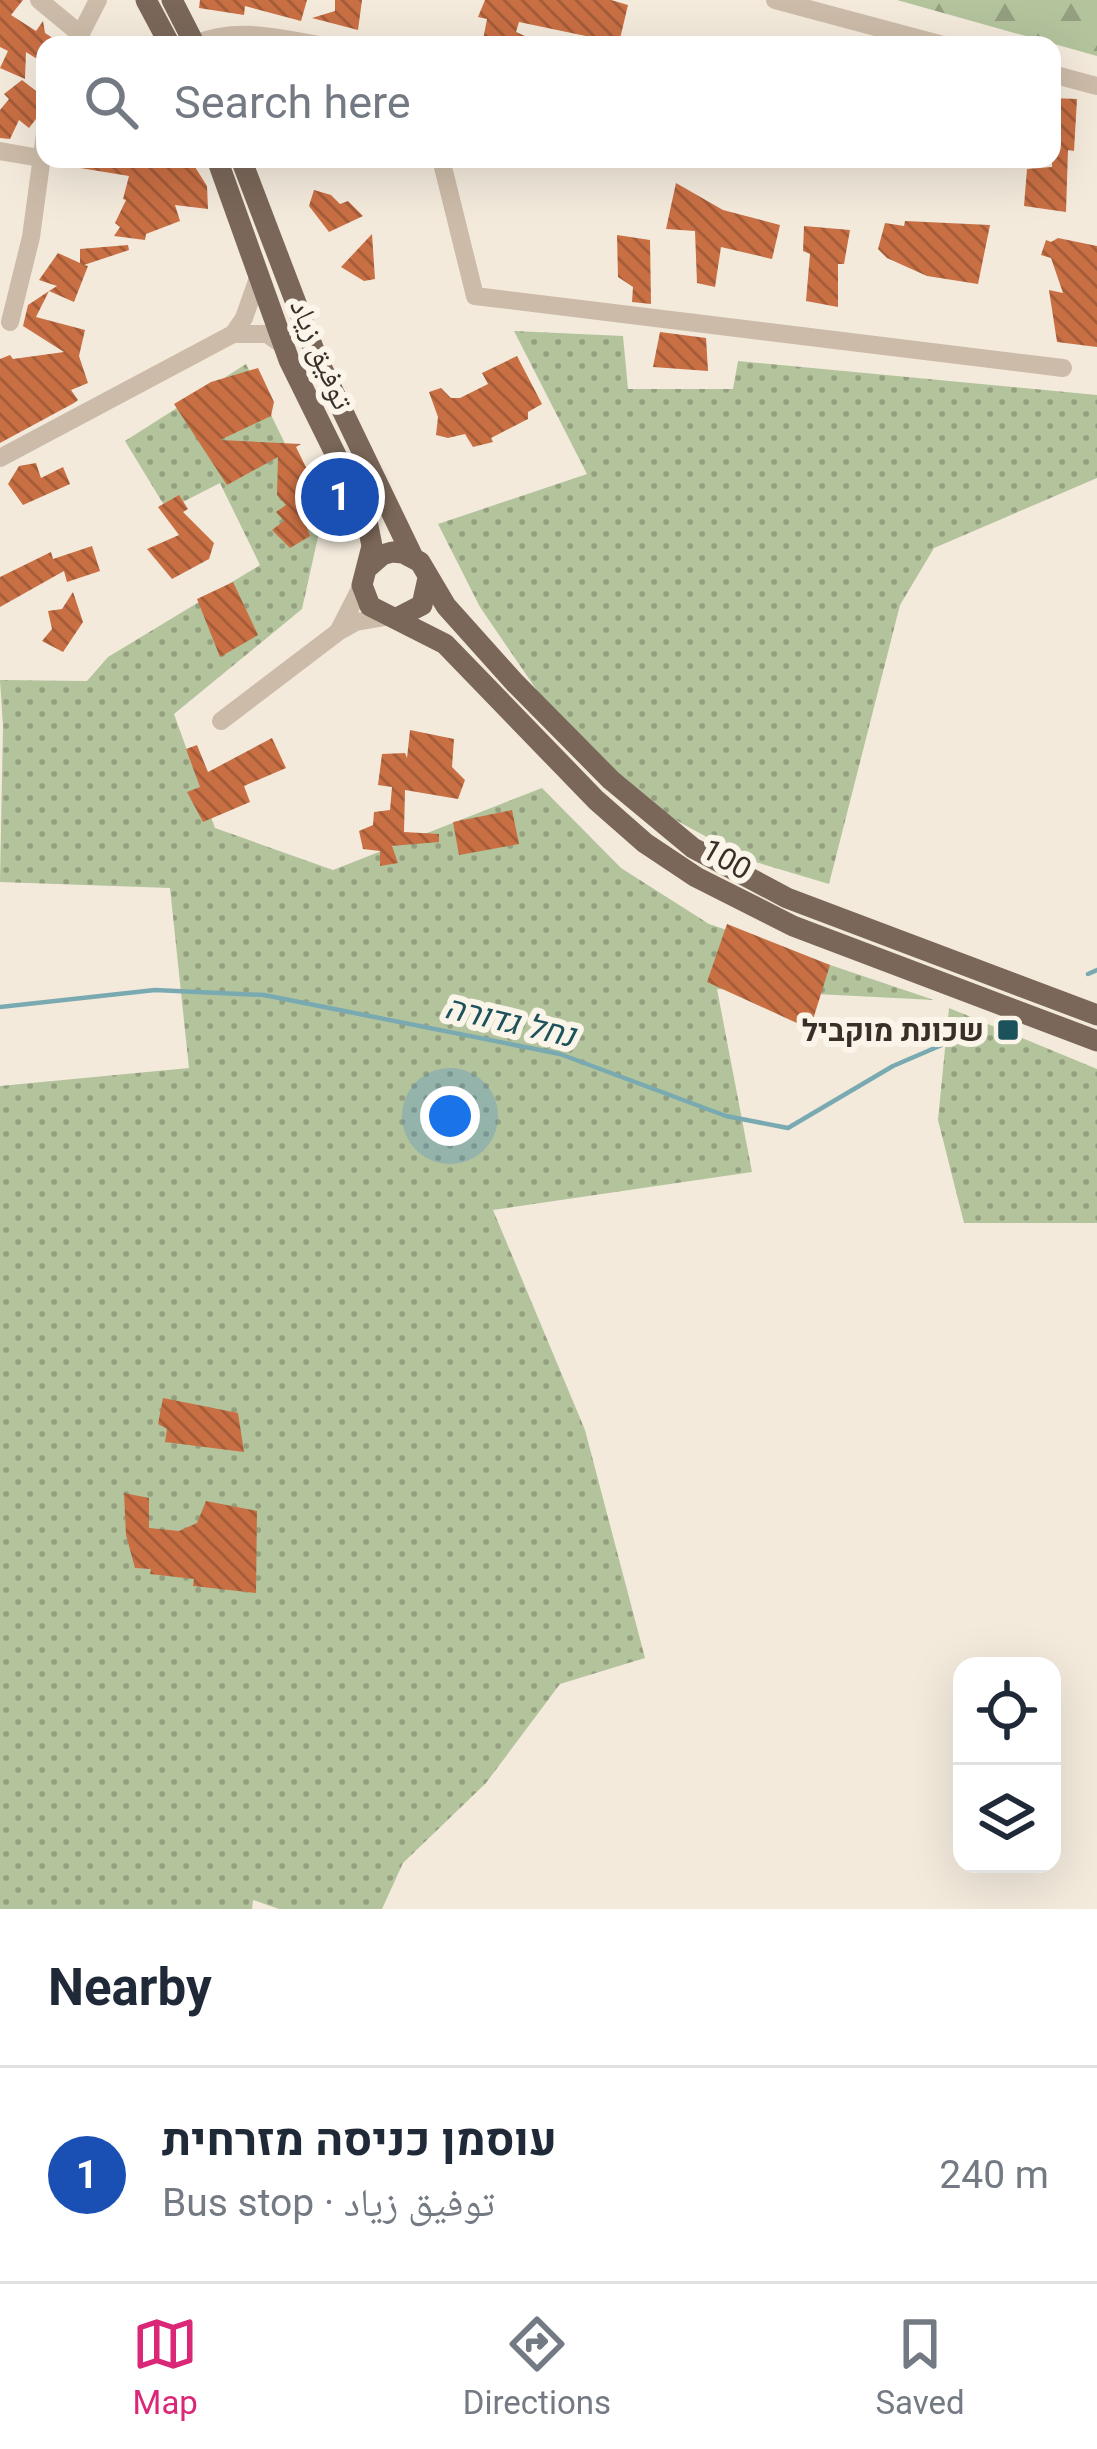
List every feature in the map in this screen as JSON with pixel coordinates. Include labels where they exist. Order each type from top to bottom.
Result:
[{"type":"main road","points":[[146,0],[165,36]]},
{"type":"main road","points":[[172,0],[191,36]]},
{"type":"main road","name":"توفيق زياد","points":[[220,168],[284,346],[366,516],[372,546],[364,577]]},
{"type":"main road","name":"توفيق زياد","points":[[244,168],[317,358],[413,557]]},
{"type":"main road","points":[[382,555],[413,557],[428,578],[422,605],[391,617],[370,606],[364,577],[382,555]]},
{"type":"main road","name":"100","points":[[428,578],[446,606],[515,683],[611,780],[693,848],[787,898],[1097,1015]]},
{"type":"main road","name":"100","points":[[391,617],[445,644],[596,800],[645,843],[696,877],[793,926],[1097,1041]]},
{"type":"street","points":[[39,0],[74,36]]},
{"type":"street","points":[[79,36],[98,0]]},
{"type":"street","points":[[776,0],[910,36]]},
{"type":"street","points":[[220,36],[248,32],[270,36]]},
{"type":"street","points":[[1061,76],[1097,86]]},
{"type":"street","points":[[0,151],[36,157]]},
{"type":"street","points":[[10,322],[31,237],[39,168]]},
{"type":"street","points":[[443,168],[475,296],[1063,368]]},
{"type":"street","points":[[0,458],[232,334],[244,318],[259,278]]},
{"type":"street","points":[[232,334],[267,334],[284,346]]},
{"type":"street","points":[[338,632],[364,577]]},
{"type":"street","points":[[221,721],[338,632],[356,622],[391,617]]},
{"type":"green space","points":[[897,0],[1097,0],[1097,56],[1061,46],[1061,36],[1026,36]]},
{"type":"green space","points":[[514,331],[623,336],[628,389],[733,389],[738,361],[1097,395],[1097,478],[934,548],[900,605],[829,884],[749,860],[659,811],[577,749],[480,607],[438,524],[587,474]]},
{"type":"green space","points":[[246,364],[322,519],[302,609],[174,714],[215,828],[333,870],[542,788],[621,868],[709,924],[934,1000],[717,989],[752,1172],[493,1210],[585,1430],[645,1658],[560,1684],[486,1783],[403,1863],[382,1909],[279,1909],[253,1900],[252,1909],[0,1909],[0,1086],[189,1068],[170,888],[0,882],[0,680],[87,681],[108,657],[260,565],[220,483],[167,510],[125,441]]},
{"type":"green space","points":[[949,1008],[1097,1069],[1097,1223],[964,1223],[938,1120]]},
{"type":"building","points":[[0,0],[23,0],[11,15],[36,31],[43,21],[50,36],[36,36],[36,58],[26,52],[25,79],[0,68],[8,51],[0,47]]},
{"type":"building","points":[[200,0],[307,0],[301,21],[245,6],[244,15],[199,8]]},
{"type":"building","points":[[335,0],[362,0],[358,30],[312,18],[335,11]]},
{"type":"building","points":[[485,0],[611,0],[628,5],[621,36],[586,36],[519,22],[516,32],[525,36],[484,36],[487,19],[478,17]]},
{"type":"building","points":[[22,80],[36,91],[36,119],[29,128],[19,120],[10,139],[0,138],[0,110],[9,99],[4,94]]},
{"type":"building","points":[[1061,98],[1077,99],[1074,151],[1068,150],[1066,212],[1024,206],[1027,169],[1061,168]]},
{"type":"building","points":[[80,168],[196,168],[207,186],[208,209],[175,205],[180,221],[146,234],[145,240],[114,236],[120,227],[115,223],[126,200],[129,176]]},
{"type":"building","points":[[676,183],[723,210],[780,225],[772,259],[721,247],[715,287],[697,283],[695,231],[666,229]]},
{"type":"building","points":[[314,190],[331,195],[340,204],[348,201],[363,216],[329,232],[309,206]]},
{"type":"building","points":[[905,221],[990,225],[978,284],[927,276],[887,258],[878,249],[885,223],[904,226]]},
{"type":"building","points":[[804,226],[850,230],[844,264],[838,264],[838,307],[806,301],[810,254],[803,251]]},
{"type":"building","points":[[372,234],[375,279],[364,281],[341,267]]},
{"type":"building","points":[[617,235],[650,240],[651,304],[632,302],[633,287],[618,277]]},
{"type":"building","points":[[1046,240],[1097,246],[1097,347],[1057,342],[1049,290],[1063,293],[1051,258],[1041,255]]},
{"type":"building","points":[[128,245],[129,250],[84,265],[88,266],[74,302],[49,291],[57,286],[39,280],[58,253],[80,263],[80,249]]},
{"type":"building","points":[[49,291],[36,317],[85,330],[79,356],[88,383],[71,390],[78,400],[74,403],[0,443],[0,359],[64,352],[23,326],[28,305]]},
{"type":"building","points":[[660,332],[706,338],[708,371],[653,367]]},
{"type":"building","points":[[517,356],[542,404],[528,412],[528,419],[491,438],[493,442],[473,447],[465,434],[436,435],[438,417],[429,392],[441,388],[451,398],[460,398],[488,384],[482,373]]},
{"type":"building","points":[[258,368],[274,402],[271,416],[220,440],[301,444],[296,447],[331,518],[307,528],[310,536],[290,548],[272,530],[284,521],[276,512],[286,505],[277,495],[278,457],[227,485],[174,404],[211,382]]},
{"type":"building","points":[[36,463],[41,478],[63,467],[70,484],[23,505],[8,484],[19,466]]},
{"type":"building","points":[[179,495],[188,509],[183,512],[214,543],[209,559],[172,579],[147,549],[179,535],[158,507]]},
{"type":"building","points":[[92,546],[100,571],[67,582],[64,571],[0,607],[0,577],[51,552],[53,559]]},
{"type":"building","points":[[233,582],[258,635],[220,657],[197,599]]},
{"type":"building","points":[[73,592],[83,622],[63,652],[42,641],[52,629],[48,611],[62,609]]},
{"type":"building","points":[[410,730],[454,739],[452,767],[465,780],[458,799],[405,790],[404,832],[439,834],[439,842],[392,846],[398,863],[380,866],[380,851],[363,849],[359,831],[373,825],[374,812],[390,810],[392,787],[378,785],[382,754],[405,753],[407,758]]},
{"type":"building","points":[[272,738],[286,768],[244,786],[250,802],[203,822],[187,792],[200,787],[186,749],[197,745],[208,772]]},
{"type":"building","points":[[512,810],[519,844],[459,855],[453,822]]},
{"type":"building","points":[[727,924],[830,965],[810,1029],[707,982]]},
{"type":"building","points":[[163,1398],[238,1413],[244,1452],[165,1442],[167,1429],[158,1424]]},
{"type":"building","points":[[124,1493],[149,1498],[149,1528],[179,1531],[197,1523],[206,1501],[257,1511],[256,1593],[193,1586],[194,1579],[135,1568],[126,1535]]},
{"type":"waterway","name":"נחל גדורה","points":[[1088,974],[1097,970]]},
{"type":"waterway","name":"נחל גדורה","points":[[0,1007],[155,990],[264,995],[560,1054],[726,1116],[788,1128],[893,1066],[979,1029]]},
{"type":"place","name":"עוסמן כניסה מזרחית","points":[[340,497]]},
{"type":"place","name":"שכונת מוקביל","points":[[1008,1030]]}]
